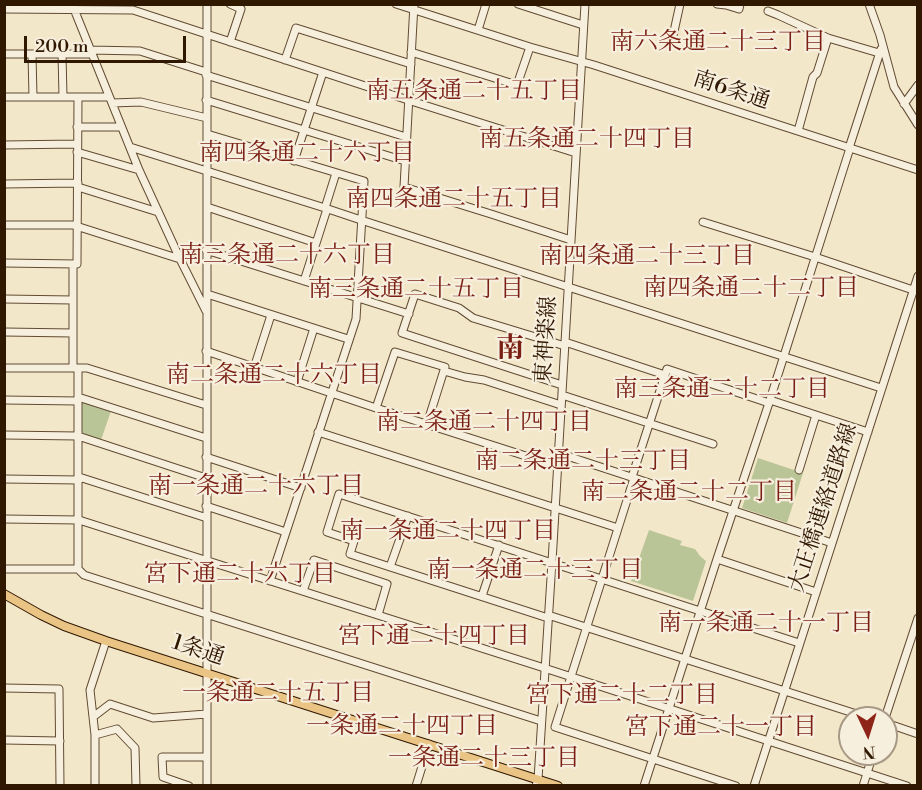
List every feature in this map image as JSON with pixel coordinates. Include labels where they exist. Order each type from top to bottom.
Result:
[{"type":"main road","name":"1条通","points":[[4,594],[64,626],[106,641],[429,744],[537,782],[558,786]]},
{"type":"street","points":[[230,4],[241,9],[230,42]]},
{"type":"street","name":"南6条通","points":[[396,4],[414,7],[530,47],[918,170]]},
{"type":"street","points":[[478,30],[486,4]]},
{"type":"street","points":[[518,4],[584,25]]},
{"type":"street","name":"東神楽線","points":[[537,782],[585,4]]},
{"type":"street","points":[[671,45],[680,4]]},
{"type":"street","points":[[717,4],[739,9],[740,4]]},
{"type":"street","points":[[869,4],[894,87],[918,125]]},
{"type":"street","points":[[206,5],[207,786]]},
{"type":"street","points":[[74,7],[139,170],[207,313]]},
{"type":"street","points":[[4,9],[113,7],[133,10],[576,153]]},
{"type":"street","points":[[414,7],[404,187],[571,240]]},
{"type":"street","points":[[768,11],[828,38],[881,50]]},
{"type":"street","points":[[285,60],[296,27],[411,64]]},
{"type":"street","points":[[798,131],[813,77],[817,73],[828,38]]},
{"type":"street","points":[[411,52],[517,85],[530,47]]},
{"type":"street","points":[[644,786],[770,402],[881,50]]},
{"type":"street","points":[[4,54],[141,51],[406,138]]},
{"type":"street","points":[[32,54],[33,97]]},
{"type":"street","points":[[62,54],[63,97]]},
{"type":"street","points":[[294,161],[323,72]]},
{"type":"street","points":[[904,104],[918,85]]},
{"type":"street","points":[[4,97],[78,97],[141,102],[207,118]]},
{"type":"street","points":[[4,263],[77,264],[78,97]]},
{"type":"street","points":[[206,100],[405,161]]},
{"type":"street","points":[[77,127],[121,127]]},
{"type":"street","points":[[207,134],[364,181],[356,319],[270,581]]},
{"type":"street","points":[[4,145],[77,148],[139,170]]},
{"type":"street","points":[[130,147],[882,388]]},
{"type":"street","points":[[304,281],[336,173]]},
{"type":"street","points":[[4,184],[78,185],[158,212]]},
{"type":"street","points":[[207,207],[316,243]]},
{"type":"street","points":[[703,222],[913,290]]},
{"type":"street","points":[[4,225],[73,225],[180,259]]},
{"type":"street","points":[[206,250],[409,314]]},
{"type":"street","points":[[73,264],[73,333],[78,399],[78,569]]},
{"type":"street","name":"大正橋連絡道路線","points":[[754,786],[918,276]]},
{"type":"street","points":[[207,294],[348,339]]},
{"type":"street","points":[[562,385],[402,333],[415,294],[459,308],[473,318],[665,375]]},
{"type":"street","points":[[4,299],[73,300]]},
{"type":"street","points":[[254,368],[271,315]]},
{"type":"street","points":[[297,382],[314,328]]},
{"type":"street","points":[[4,332],[73,333]]},
{"type":"street","points":[[206,351],[557,466]]},
{"type":"street","points":[[376,408],[395,352],[445,367],[427,424]]},
{"type":"street","points":[[4,368],[87,368],[206,405]]},
{"type":"street","points":[[736,786],[555,727],[667,369],[868,432]]},
{"type":"street","points":[[444,371],[484,380],[561,405]]},
{"type":"street","points":[[561,395],[713,444]]},
{"type":"street","points":[[4,400],[78,399],[206,438]]},
{"type":"street","points":[[799,470],[816,415]]},
{"type":"street","points":[[318,432],[618,528]]},
{"type":"street","points":[[4,435],[78,436],[206,478]]},
{"type":"street","points":[[558,453],[832,543]]},
{"type":"street","points":[[206,457],[301,488]]},
{"type":"street","points":[[4,479],[79,478],[207,518]]},
{"type":"street","points":[[800,643],[339,494],[327,532],[354,541],[350,554],[838,708]]},
{"type":"street","points":[[206,506],[286,532]]},
{"type":"street","points":[[390,567],[408,516]]},
{"type":"street","points":[[4,519],[79,520],[907,786]]},
{"type":"street","points":[[482,596],[499,545]]},
{"type":"street","points":[[717,559],[816,592]]},
{"type":"street","points":[[303,591],[314,560],[377,580],[387,584],[378,615]]},
{"type":"street","points":[[4,569],[78,569],[84,575],[541,721]]},
{"type":"street","points":[[889,706],[918,618]]},
{"type":"street","points":[[95,786],[95,735],[90,690],[106,641]]},
{"type":"street","points":[[4,688],[59,689],[60,786]]},
{"type":"street","points":[[93,717],[110,704],[153,718],[207,714]]},
{"type":"street","points":[[898,727],[918,734]]},
{"type":"street","points":[[95,735],[117,729],[135,748],[136,786]]},
{"type":"street","points":[[4,740],[60,741]]},
{"type":"street","points":[[416,786],[429,744]]},
{"type":"street","points":[[189,786],[163,777],[162,757],[207,757]]},
{"type":"street","points":[[863,786],[869,766]]},
{"type":"green space","points":[[78,397],[112,408],[100,443],[78,436]]},
{"type":"green space","points":[[758,458],[803,473],[787,523],[742,508]]},
{"type":"green space","points":[[649,530],[682,541],[680,545],[695,549],[706,561],[693,601],[631,581]]},
{"type":"district","name":"南六条通二十三丁目","points":[[718,43]]},
{"type":"district","name":"南五条通二十五丁目","points":[[474,92]]},
{"type":"district","name":"南五条通二十四丁目","points":[[587,140]]},
{"type":"district","name":"南四条通二十六丁目","points":[[307,154]]},
{"type":"district","name":"南四条通二十五丁目","points":[[454,200]]},
{"type":"district","name":"南三条通二十六丁目","points":[[287,256]]},
{"type":"district","name":"南四条通二十三丁目","points":[[647,257]]},
{"type":"district","name":"南四条通二十二丁目","points":[[751,289]]},
{"type":"district","name":"南三条通二十五丁目","points":[[416,290]]},
{"type":"district","name":"南","points":[[510,350]]},
{"type":"district","name":"南二条通二十六丁目","points":[[274,376]]},
{"type":"district","name":"南三条通二十二丁目","points":[[722,390]]},
{"type":"district","name":"南二条通二十四丁目","points":[[484,423]]},
{"type":"district","name":"南二条通二十三丁目","points":[[583,462]]},
{"type":"district","name":"南一条通二十六丁目","points":[[256,487]]},
{"type":"district","name":"南二条通二十二丁目","points":[[689,493]]},
{"type":"district","name":"南一条通二十四丁目","points":[[448,532]]},
{"type":"district","name":"南一条通二十三丁目","points":[[535,571]]},
{"type":"district","name":"宮下通二十六丁目","points":[[240,575]]},
{"type":"district","name":"南一条通二十一丁目","points":[[766,624]]},
{"type":"district","name":"宮下通二十四丁目","points":[[434,637]]},
{"type":"district","name":"一条通二十五丁目","points":[[278,694]]},
{"type":"district","name":"宮下通二十二丁目","points":[[622,696]]},
{"type":"district","name":"一条通二十四丁目","points":[[402,727]]},
{"type":"district","name":"宮下通二十一丁目","points":[[721,728]]},
{"type":"district","name":"一条通二十三丁目","points":[[484,759]]}]
